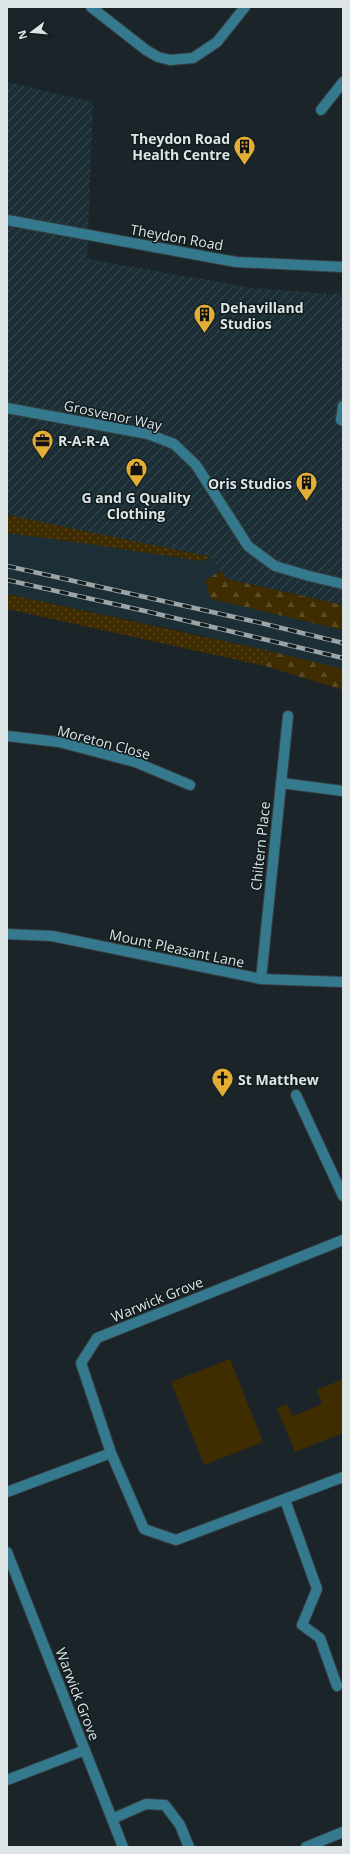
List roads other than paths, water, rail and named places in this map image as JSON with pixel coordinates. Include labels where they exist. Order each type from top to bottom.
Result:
[{"type":"street","points":[[91,7],[146,50],[158,57],[170,60],[193,58],[217,42],[245,7]]},
{"type":"street","points":[[321,110],[343,82]]},
{"type":"street","name":"Theydon Road","points":[[7,220],[236,262],[343,267]]},
{"type":"street","points":[[343,406],[341,420],[343,421]]},
{"type":"street","name":"Grosvenor Way","points":[[7,408],[148,434],[174,444],[196,465],[248,546],[275,566],[343,584]]},
{"type":"street","name":"Chiltern Place","points":[[261,979],[288,716]]},
{"type":"street","name":"Moreton Close","points":[[7,736],[59,742],[135,762],[190,785]]},
{"type":"street","points":[[281,783],[343,791]]},
{"type":"street","name":"Mount Pleasant Lane","points":[[7,934],[52,936],[261,979],[343,982]]},
{"type":"street","points":[[296,1096],[343,1196]]},
{"type":"street","name":"Warwick Grove","points":[[343,1240],[97,1338],[80,1362],[111,1453],[144,1530],[176,1540],[343,1478]]},
{"type":"street","points":[[7,1492],[111,1453]]},
{"type":"street","points":[[285,1500],[317,1589],[302,1625],[320,1638],[337,1686]]},
{"type":"street","name":"Warwick Grove","points":[[7,1552],[123,1847]]},
{"type":"street","points":[[7,1780],[85,1750]]},
{"type":"street","points":[[112,1819],[146,1804],[165,1805],[180,1825],[189,1847]]},
{"type":"street","points":[[306,1847],[343,1832]]},
{"type":"railway","points":[[7,566],[343,643]]},
{"type":"railway","points":[[7,580],[343,658]]},
{"type":"place","name":"Theydon Road Health Centre","points":[[245,166]]},
{"type":"place","name":"Dehavilland Studios","points":[[204,334]]},
{"type":"place","name":"R-A-R-A","points":[[42,460]]},
{"type":"place","name":"G and G Quality Clothing","points":[[136,488]]},
{"type":"place","name":"Oris Studios","points":[[307,502]]},
{"type":"place","name":"St Matthew","points":[[222,1098]]}]
